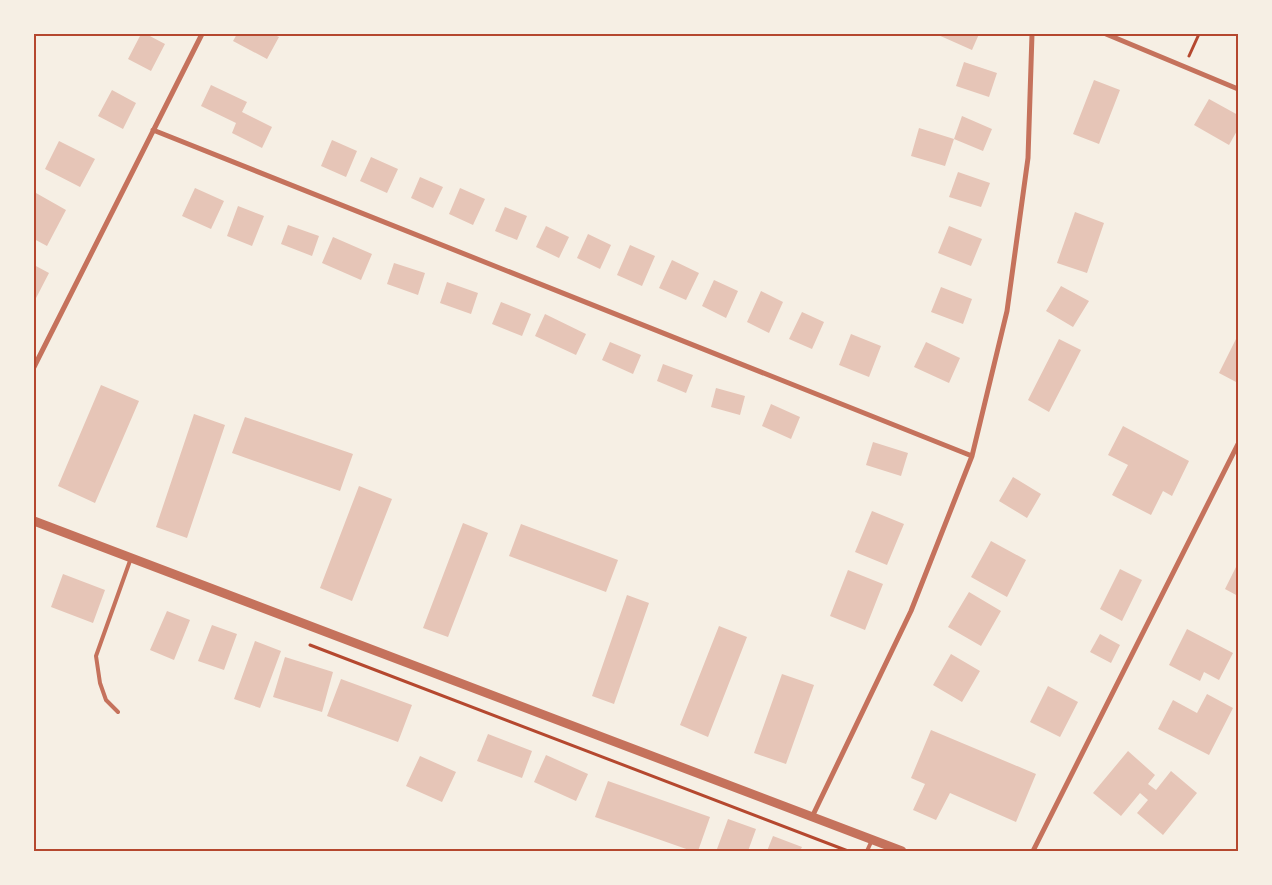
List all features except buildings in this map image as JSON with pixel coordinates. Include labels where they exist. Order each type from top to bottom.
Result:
[{"type":"street","points":[[34,367],[202,34]]},
{"type":"street","points":[[812,817],[911,610],[972,456],[1011,282],[1028,158],[1032,34]]},
{"type":"street","points":[[1106,34],[1238,89]]},
{"type":"street","points":[[153,130],[972,456]]},
{"type":"street","points":[[1033,851],[1238,444]]},
{"type":"street","points":[[34,522],[902,851]]},
{"type":"lane","points":[[118,712],[106,700],[100,684],[96,656],[131,558]]},
{"type":"lane","points":[[868,851],[872,840]]},
{"type":"path","points":[[1184,66],[1199,34]]},
{"type":"path","points":[[302,642],[848,851]]}]
